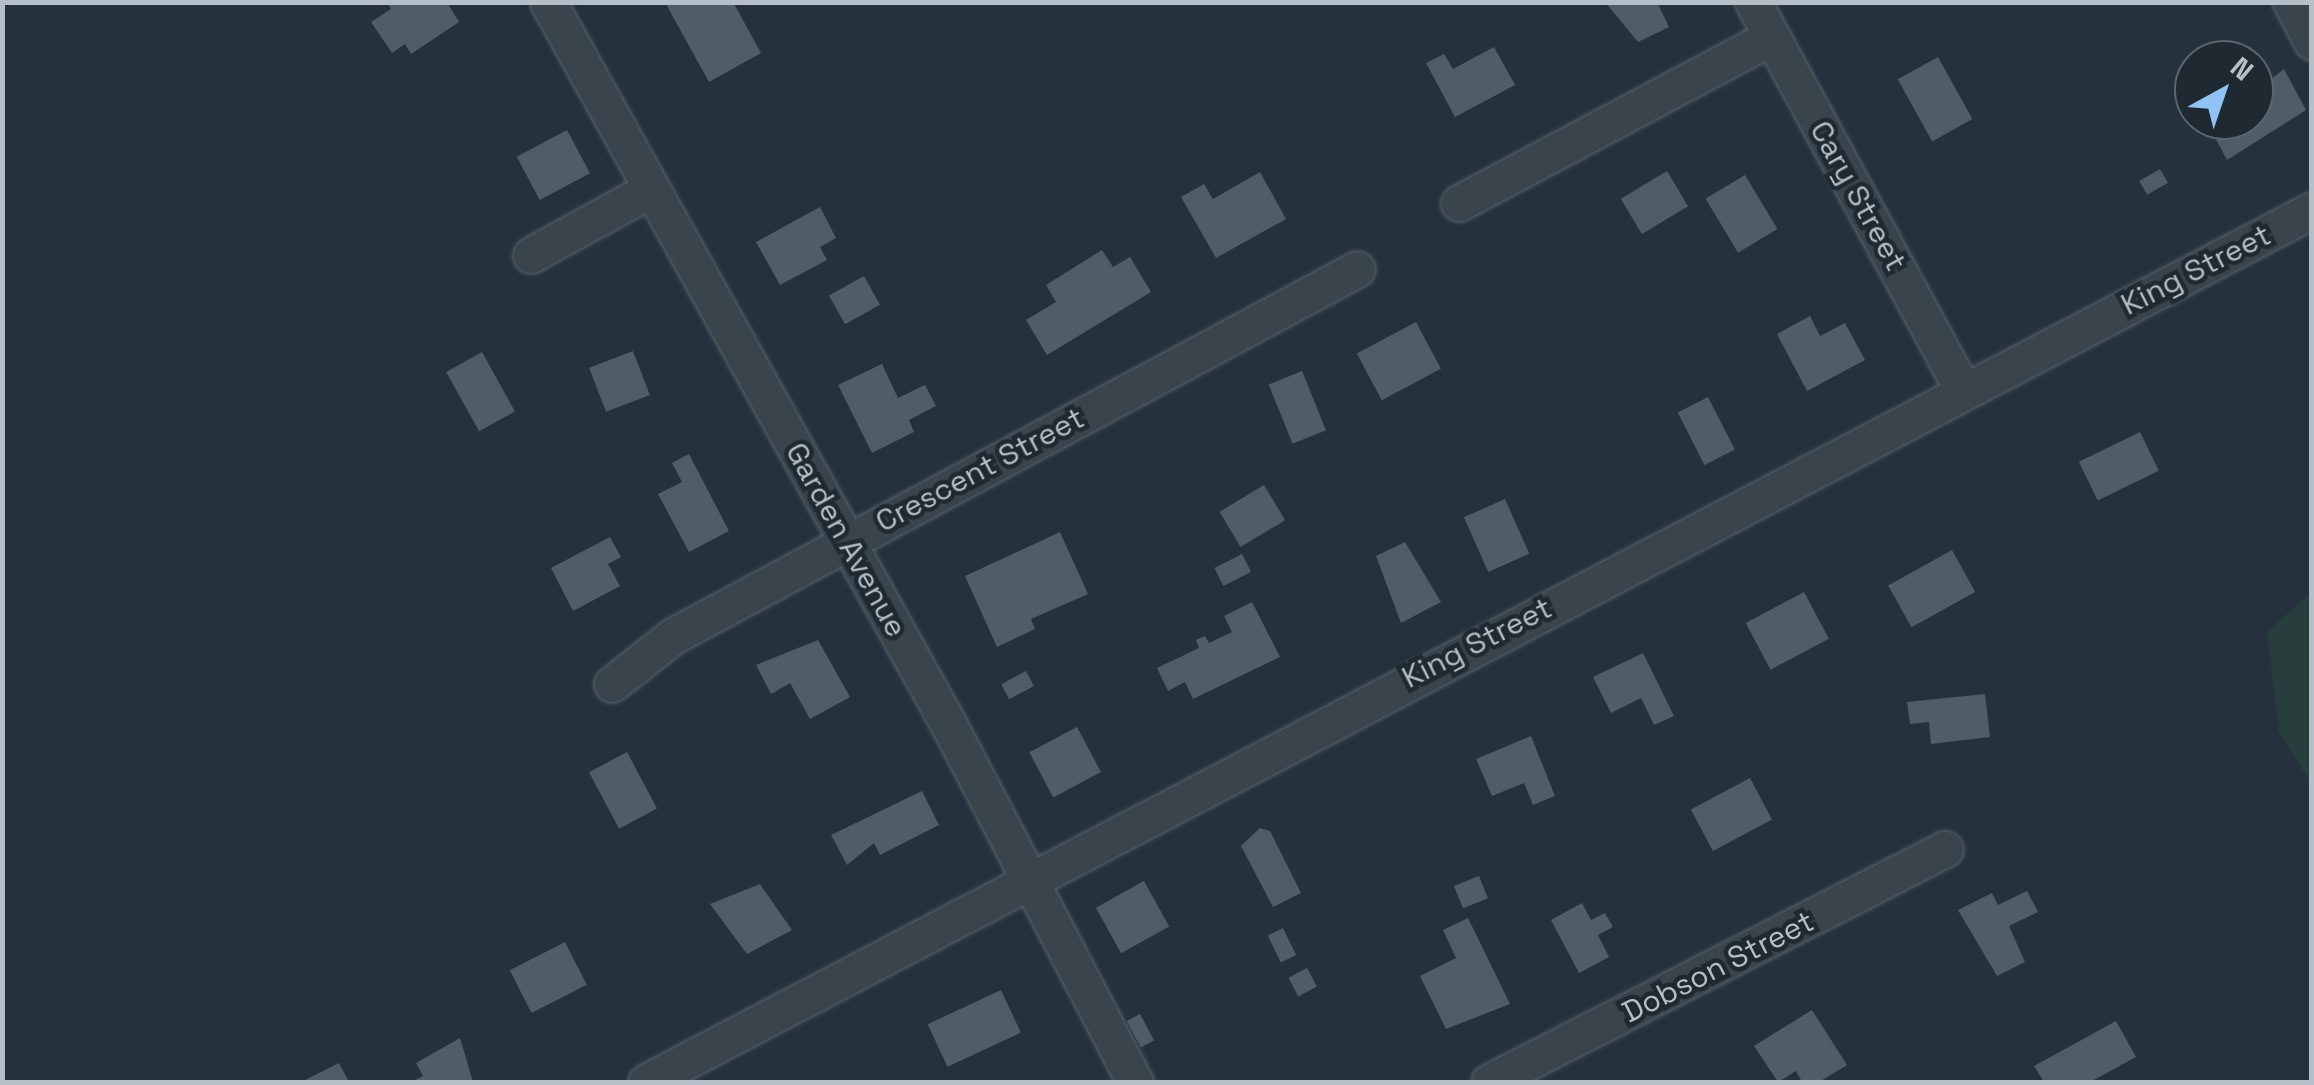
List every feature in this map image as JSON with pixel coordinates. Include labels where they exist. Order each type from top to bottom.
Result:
[{"type":"street","name":"Garden Avenue","points":[[548,2],[1031,878],[1135,1082]]},
{"type":"street","name":"Cary Street","points":[[1753,2],[1963,390]]},
{"type":"street","points":[[2291,2],[2312,42]]},
{"type":"street","points":[[1458,202],[1771,37]]},
{"type":"street","points":[[531,255],[649,190]]},
{"type":"street","name":"King Street","points":[[646,1082],[2312,210]]},
{"type":"street","name":"Crescent Street","points":[[612,684],[664,641],[1357,269]]},
{"type":"street","name":"Dobson Street","points":[[1489,1082],[1945,849]]},
{"type":"green space","points":[[2311,593],[2311,783],[2279,732],[2267,632]]},
{"type":"building","points":[[387,2],[447,2],[459,22],[411,54],[405,44],[392,53],[371,22],[391,9]]},
{"type":"building","points":[[674,2],[733,2],[761,53],[709,82],[667,6]]},
{"type":"building","points":[[1605,2],[1657,2],[1669,27],[1638,42]]},
{"type":"building","points":[[1494,47],[1515,85],[1455,117],[1426,63],[1444,54],[1453,69]]},
{"type":"building","points":[[1938,57],[1972,119],[1932,141],[1898,79]]},
{"type":"building","points":[[2284,69],[2306,110],[2274,130],[2274,77]]},
{"type":"building","points":[[567,130],[590,173],[540,200],[517,157]]},
{"type":"building","points":[[2216,140],[2259,140],[2227,160]]},
{"type":"building","points":[[2160,169],[2168,183],[2147,195],[2139,181]]},
{"type":"building","points":[[1667,171],[1688,206],[1642,234],[1621,199]]},
{"type":"building","points":[[1260,172],[1286,219],[1216,258],[1181,197],[1204,184],[1213,199]]},
{"type":"building","points":[[1745,175],[1777,229],[1738,253],[1706,199]]},
{"type":"building","points":[[820,207],[836,238],[820,247],[827,260],[780,285],[756,242]]},
{"type":"building","points":[[1102,250],[1113,267],[1130,257],[1151,292],[1047,355],[1026,320],[1056,302],[1046,285]]},
{"type":"building","points":[[864,276],[880,305],[845,324],[829,295]]},
{"type":"building","points":[[1810,316],[1820,336],[1845,323],[1865,360],[1807,391],[1777,334]]},
{"type":"building","points":[[1416,322],[1441,369],[1382,400],[1357,353]]},
{"type":"building","points":[[633,351],[650,395],[606,412],[589,368]]},
{"type":"building","points":[[482,352],[515,411],[479,431],[446,372]]},
{"type":"building","points":[[882,364],[898,398],[925,385],[936,406],[909,420],[914,432],[872,453],[838,385]]},
{"type":"building","points":[[1302,371],[1326,430],[1293,444],[1269,384]]},
{"type":"building","points":[[1708,397],[1735,450],[1704,465],[1678,412]]},
{"type":"building","points":[[2140,432],[2159,471],[2098,500],[2079,462]]},
{"type":"building","points":[[689,454],[729,531],[689,552],[658,494],[682,482],[672,463]]},
{"type":"building","points":[[1264,485],[1285,520],[1241,547],[1219,512]]},
{"type":"building","points":[[1505,499],[1529,554],[1488,572],[1464,517]]},
{"type":"building","points":[[1060,532],[1088,594],[1031,619],[1035,629],[997,647],[965,576]]},
{"type":"building","points":[[610,537],[621,557],[608,564],[620,586],[573,611],[551,568]]},
{"type":"building","points":[[1405,542],[1441,602],[1401,623],[1376,556]]},
{"type":"building","points":[[1952,550],[1975,592],[1911,627],[1888,585]]},
{"type":"building","points":[[1242,554],[1251,572],[1223,586],[1214,568]]},
{"type":"building","points":[[1804,592],[1829,639],[1771,670],[1746,623]]},
{"type":"building","points":[[1252,602],[1280,657],[1193,699],[1185,682],[1168,691],[1157,668],[1199,648],[1196,640],[1205,636],[1209,643],[1232,632],[1224,616]]},
{"type":"building","points":[[818,640],[850,697],[810,719],[790,683],[771,694],[756,665]]},
{"type":"building","points":[[1643,653],[1674,716],[1654,725],[1641,698],[1611,713],[1593,677]]},
{"type":"building","points":[[1026,671],[1034,686],[1009,699],[1001,684]]},
{"type":"building","points":[[1985,694],[1990,737],[1931,744],[1929,722],[1910,724],[1907,702]]},
{"type":"building","points":[[1077,727],[1101,772],[1053,797],[1029,752]]},
{"type":"building","points":[[1531,736],[1555,796],[1533,805],[1524,783],[1492,796],[1476,759]]},
{"type":"building","points":[[627,752],[657,809],[619,829],[589,772]]},
{"type":"building","points":[[1750,778],[1772,819],[1713,851],[1691,809]]},
{"type":"building","points":[[922,791],[939,825],[880,855],[874,843],[847,865],[831,835]]},
{"type":"building","points":[[1260,828],[1270,831],[1301,893],[1273,907],[1241,846]]},
{"type":"building","points":[[1479,876],[1488,898],[1463,908],[1454,886]]},
{"type":"building","points":[[1144,881],[1169,926],[1121,953],[1096,908]]},
{"type":"building","points":[[760,884],[792,930],[747,954],[710,904]]},
{"type":"building","points":[[2027,891],[2038,912],[2009,926],[2025,962],[1997,976],[1958,910],[1992,893],[1998,905]]},
{"type":"building","points":[[1582,903],[1591,920],[1605,913],[1613,927],[1598,935],[1609,957],[1579,973],[1551,920]]},
{"type":"building","points":[[1468,918],[1510,1004],[1446,1029],[1420,976],[1456,958],[1443,930]]},
{"type":"building","points":[[1283,928],[1296,955],[1281,962],[1268,935]]},
{"type":"building","points":[[565,942],[587,985],[532,1013],[510,970]]},
{"type":"building","points":[[1307,968],[1317,987],[1298,996],[1288,978]]},
{"type":"building","points":[[1001,990],[1021,1033],[947,1067],[928,1024]]},
{"type":"building","points":[[1812,1010],[1847,1065],[1819,1082],[1802,1082],[1796,1071],[1778,1082],[1754,1046]]},
{"type":"building","points":[[1140,1014],[1154,1040],[1141,1048],[1127,1021]]},
{"type":"building","points":[[2116,1021],[2136,1057],[2090,1082],[2044,1082],[2034,1066]]},
{"type":"building","points":[[460,1038],[473,1082],[411,1082],[423,1076],[416,1063]]},
{"type":"building","points":[[339,1063],[349,1082],[301,1082]]}]
